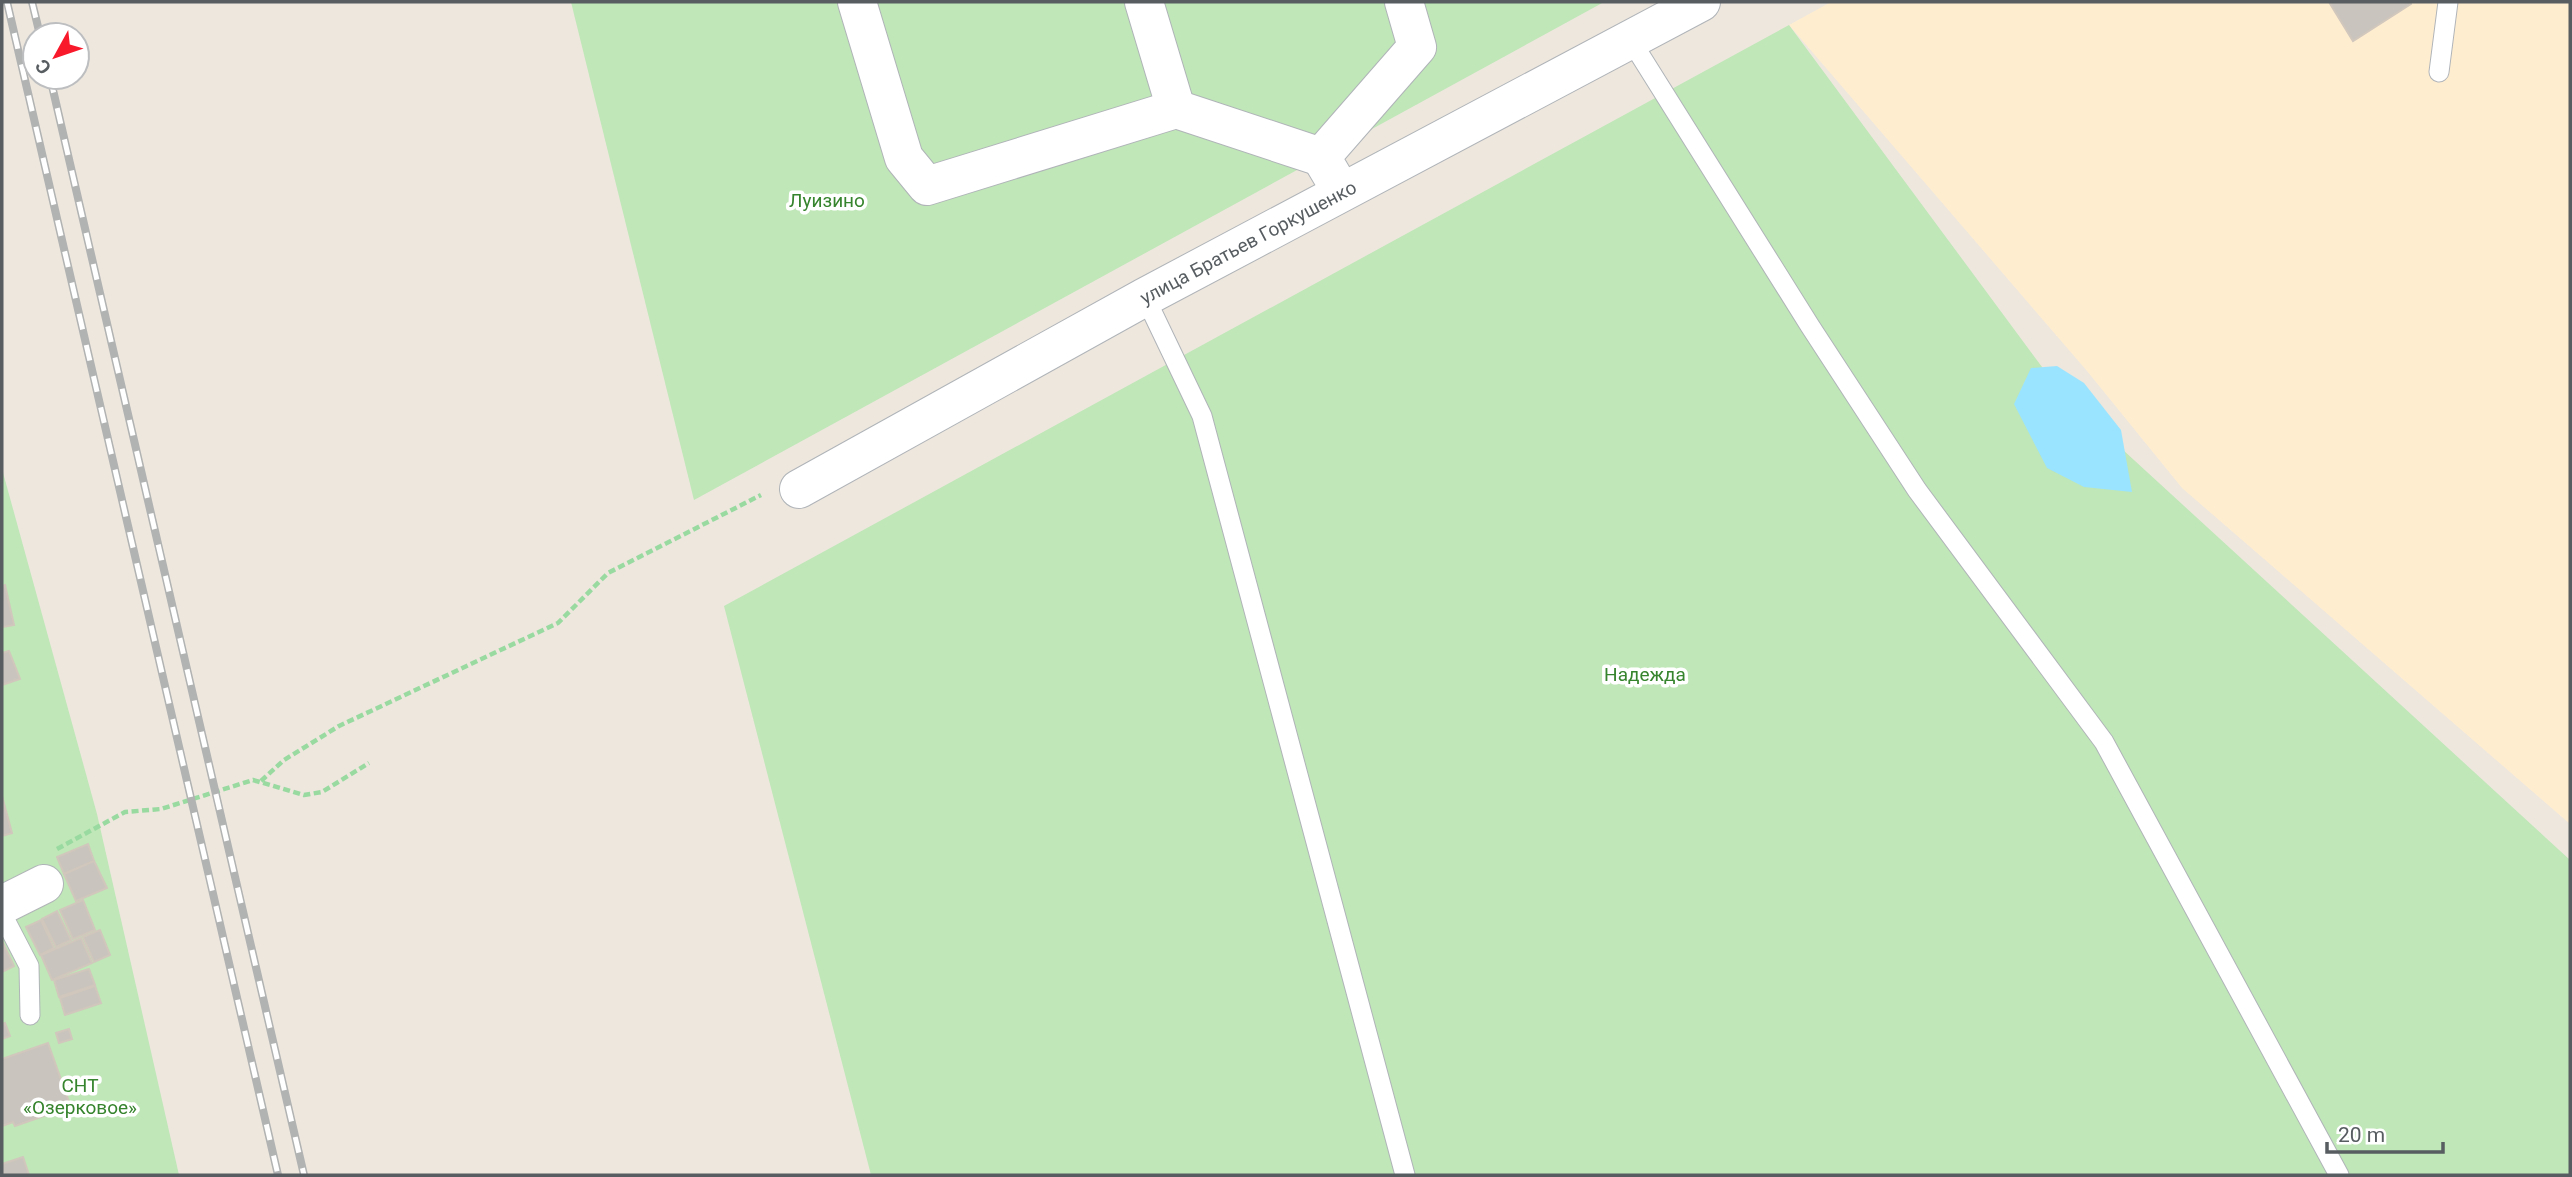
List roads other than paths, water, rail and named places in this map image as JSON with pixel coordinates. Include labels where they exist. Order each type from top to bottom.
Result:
[{"type":"street","points":[[857,2],[904,158],[927,186],[1176,109],[1321,157],[1342,192]]},
{"type":"street","points":[[1144,2],[1176,109]]},
{"type":"street","points":[[1321,157],[1417,47],[1404,2]]},
{"type":"street","name":"улица Братьев Горкушенко","points":[[799,489],[1144,297],[1700,2]]},
{"type":"street","points":[[2,905],[44,884]]},
{"type":"lane","points":[[2439,72],[2448,2]]},
{"type":"lane","points":[[1630,39],[1810,326],[1917,490],[2104,742],[2339,1175]]},
{"type":"lane","points":[[1144,297],[1202,416],[1405,1175]]},
{"type":"lane","points":[[2,914],[29,965],[30,1015]]},
{"type":"water","points":[[2057,366],[2084,383],[2121,430],[2132,492],[2084,487],[2047,468],[2014,404],[2031,368]]},
{"type":"railway","points":[[7,2],[278,1175]]},
{"type":"railway","points":[[32,2],[37,21]]},
{"type":"railway","points":[[53,91],[304,1175]]},
{"type":"park label","name":"Луизино","points":[[827,200]]},
{"type":"park label","name":"Надежда","points":[[1645,674]]},
{"type":"park label","name":"СНТ «Озерковое»","points":[[80,1096]]}]
